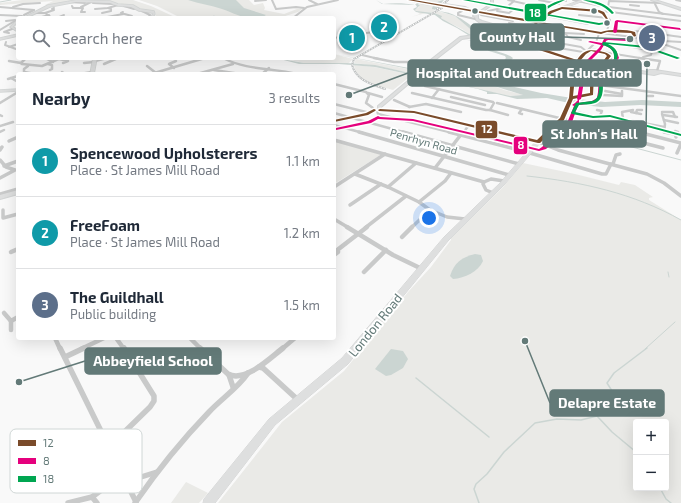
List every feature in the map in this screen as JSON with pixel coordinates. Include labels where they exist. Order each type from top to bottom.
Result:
[{"type":"highway","points":[[514,33],[529,28],[565,5],[577,1]]},
{"type":"highway","points":[[565,5],[577,1]]},
{"type":"highway","points":[[521,35],[539,21]]},
{"type":"highway","points":[[514,33],[521,35],[539,47],[576,60],[600,66]]},
{"type":"highway","points":[[514,33],[537,48],[571,60],[576,60]]},
{"type":"highway","points":[[562,119],[572,95],[576,60],[586,50],[603,52],[607,56],[592,75],[592,94],[572,95]]},
{"type":"highway","name":"London Road","points":[[208,503],[272,422],[345,361],[446,239],[493,193],[538,142],[562,119]]},
{"type":"main road","points":[[408,0],[452,6],[471,11],[476,16]]},
{"type":"main road","points":[[476,16],[480,11],[492,4],[492,0]]},
{"type":"main road","points":[[652,0],[657,3],[680,9]]},
{"type":"main road","points":[[452,6],[466,9],[490,25],[514,33]]},
{"type":"main road","points":[[490,25],[514,33]]},
{"type":"main road","points":[[486,34],[514,33]]},
{"type":"main road","points":[[348,117],[368,114],[376,109],[456,41],[486,34],[514,33]]},
{"type":"main road","points":[[600,66],[612,67]]},
{"type":"main road","points":[[600,66],[681,75]]},
{"type":"main road","points":[[336,120],[376,109]]},
{"type":"main road","points":[[0,198],[16,192]]},
{"type":"street","points":[[255,1],[266,0]]},
{"type":"street","points":[[272,0],[276,9],[298,7],[304,8]]},
{"type":"street","points":[[309,0],[317,4]]},
{"type":"street","points":[[295,16],[304,8],[338,0]]},
{"type":"street","points":[[508,0],[544,8],[553,1]]},
{"type":"street","points":[[540,0],[549,2],[553,1],[558,4]]},
{"type":"street","points":[[560,0],[565,5],[587,9],[681,21]]},
{"type":"street","points":[[676,0],[681,1]]},
{"type":"street","points":[[61,4],[77,1],[84,3]]},
{"type":"street","points":[[14,14],[23,16],[53,5],[77,1],[112,4]]},
{"type":"street","points":[[486,12],[507,7],[515,1]]},
{"type":"street","points":[[577,1],[595,4],[606,11]]},
{"type":"street","points":[[606,18],[606,11],[609,1],[657,3],[659,12],[666,14]]},
{"type":"street","points":[[0,7],[40,3]]},
{"type":"street","points":[[72,6],[73,8],[81,7],[92,3]]},
{"type":"street","points":[[106,3],[132,7],[149,13],[153,12]]},
{"type":"street","points":[[638,3],[640,10]]},
{"type":"street","points":[[495,10],[510,13],[519,5],[528,4]]},
{"type":"street","points":[[95,8],[108,8],[118,5]]},
{"type":"street","points":[[565,5],[587,9]]},
{"type":"street","points":[[122,6],[132,7]]},
{"type":"street","points":[[452,6],[601,33],[634,36],[662,42],[681,42]]},
{"type":"street","points":[[530,10],[535,6]]},
{"type":"street","points":[[630,6],[639,6]]},
{"type":"street","points":[[12,7],[34,10],[23,16]]},
{"type":"street","points":[[81,7],[83,8],[81,12],[86,12]]},
{"type":"street","points":[[507,7],[513,9],[530,10],[553,18],[588,23]]},
{"type":"street","points":[[7,12],[16,8]]},
{"type":"street","points":[[108,8],[111,9],[110,12]]},
{"type":"street","points":[[606,11],[613,8],[681,16]]},
{"type":"street","points":[[45,13],[52,9],[58,11]]},
{"type":"street","points":[[476,16],[458,16],[458,13],[462,9],[480,11]]},
{"type":"street","points":[[587,9],[586,12],[590,16]]},
{"type":"street","points":[[128,14],[141,10],[153,12]]},
{"type":"street","points":[[0,15],[22,12]]},
{"type":"street","points":[[109,16],[122,12]]},
{"type":"street","points":[[102,13],[122,12],[132,16]]},
{"type":"street","points":[[152,16],[154,14],[153,12]]},
{"type":"street","points":[[34,13],[45,13],[52,16]]},
{"type":"street","points":[[481,15],[513,22]]},
{"type":"street","points":[[579,15],[606,18],[610,20],[607,31]]},
{"type":"street","points":[[586,30],[590,16]]},
{"type":"street","points":[[6,21],[16,19]]},
{"type":"street","points":[[502,25],[522,19]]},
{"type":"street","points":[[0,30],[16,20]]},
{"type":"street","points":[[12,29],[11,25],[16,21]]},
{"type":"street","points":[[577,21],[588,23]]},
{"type":"street","points":[[490,25],[496,23],[502,25],[514,33],[523,28],[522,25],[509,23]]},
{"type":"street","points":[[9,33],[4,32],[12,29],[16,30]]},
{"type":"street","points":[[528,31],[537,32],[539,30]]},
{"type":"street","points":[[336,40],[373,32],[372,31]]},
{"type":"street","points":[[586,50],[601,33],[607,31],[632,33],[647,32],[652,34],[681,37]]},
{"type":"street","points":[[583,42],[568,37],[565,33],[584,34],[583,42],[586,50]]},
{"type":"street","points":[[0,38],[16,34]]},
{"type":"street","points":[[641,57],[650,56],[654,50],[655,41]]},
{"type":"street","points":[[551,46],[553,42],[586,50]]},
{"type":"street","points":[[662,42],[681,50]]},
{"type":"street","points":[[16,44],[6,45],[16,49]]},
{"type":"street","points":[[616,44],[654,50]]},
{"type":"street","points":[[539,47],[551,46],[586,50]]},
{"type":"street","points":[[627,55],[632,47]]},
{"type":"street","points":[[11,51],[16,49]]},
{"type":"street","points":[[603,52],[660,61],[655,71]]},
{"type":"street","points":[[607,56],[616,53]]},
{"type":"street","points":[[362,55],[394,62],[417,62],[429,64]]},
{"type":"street","points":[[607,56],[631,65],[631,70]]},
{"type":"street","points":[[14,66],[24,60]]},
{"type":"street","points":[[48,60],[53,62]]},
{"type":"street","points":[[9,61],[39,66],[58,60]]},
{"type":"street","points":[[64,60],[68,61]]},
{"type":"street","points":[[63,63],[71,60]]},
{"type":"street","points":[[160,72],[198,60]]},
{"type":"street","points":[[227,60],[233,64]]},
{"type":"street","points":[[84,64],[95,61],[92,72]]},
{"type":"street","points":[[106,63],[112,61]]},
{"type":"street","points":[[174,68],[169,64],[176,61]]},
{"type":"street","points":[[48,64],[52,65],[52,69],[50,70]]},
{"type":"street","points":[[203,72],[233,64],[269,68],[288,72]]},
{"type":"street","points":[[23,72],[28,65]]},
{"type":"street","points":[[146,66],[155,72]]},
{"type":"street","points":[[264,72],[269,68]]},
{"type":"street","points":[[213,69],[229,72]]},
{"type":"street","points":[[9,74],[16,76]]},
{"type":"street","points":[[16,76],[10,78],[16,81]]},
{"type":"street","points":[[573,77],[607,86],[679,95]]},
{"type":"street","points":[[416,94],[429,82],[423,81]]},
{"type":"street","points":[[336,85],[382,96]]},
{"type":"street","points":[[429,85],[562,119],[586,124],[612,126],[647,134],[681,144],[678,153]]},
{"type":"street","points":[[425,86],[485,98]]},
{"type":"street","points":[[606,91],[622,92],[622,96],[604,96],[607,86]]},
{"type":"street","points":[[432,98],[440,89]]},
{"type":"street","points":[[0,91],[16,91]]},
{"type":"street","points":[[0,103],[16,92]]},
{"type":"street","points":[[647,92],[648,96],[654,96]]},
{"type":"street","points":[[368,93],[366,103],[376,109],[378,114],[529,153],[602,174],[606,174],[616,154],[620,154]]},
{"type":"street","points":[[412,93],[508,115]]},
{"type":"street","points":[[0,98],[6,99]]},
{"type":"street","points":[[452,98],[485,105]]},
{"type":"street","points":[[394,100],[409,106],[414,112]]},
{"type":"street","points":[[490,110],[495,102]]},
{"type":"street","points":[[474,107],[476,103]]},
{"type":"street","points":[[336,104],[414,112],[538,142],[558,150],[651,176],[664,183],[681,196]]},
{"type":"street","points":[[399,110],[409,106],[426,104],[460,112]]},
{"type":"street","points":[[522,109],[519,113],[522,114]]},
{"type":"street","points":[[597,110],[602,111],[601,115]]},
{"type":"street","points":[[662,111],[674,112],[676,117],[662,114],[662,111]]},
{"type":"street","points":[[668,111],[669,116]]},
{"type":"street","points":[[577,112],[599,118],[601,115],[626,116],[642,112],[636,128],[626,116]]},
{"type":"street","points":[[336,114],[519,164]]},
{"type":"street","points":[[662,114],[664,120],[664,132],[676,134]]},
{"type":"street","points":[[610,135],[612,116]]},
{"type":"street","points":[[626,116],[638,122],[664,127]]},
{"type":"street","points":[[619,121],[626,116]]},
{"type":"street","points":[[664,120],[677,122],[676,126]]},
{"type":"street","points":[[0,126],[13,122]]},
{"type":"street","points":[[647,134],[650,124]]},
{"type":"street","points":[[435,168],[469,125]]},
{"type":"street","name":"Penrhyn Road","points":[[336,126],[510,175]]},
{"type":"street","points":[[3,135],[0,132],[4,130]]},
{"type":"street","points":[[596,131],[634,139],[663,148]]},
{"type":"street","points":[[629,136],[634,139],[639,138]]},
{"type":"street","points":[[9,141],[16,138]]},
{"type":"street","points":[[652,145],[654,140]]},
{"type":"street","points":[[336,141],[484,182],[491,179],[504,181]]},
{"type":"street","points":[[336,186],[385,154]]},
{"type":"street","points":[[0,160],[4,166],[16,171]]},
{"type":"street","points":[[4,166],[16,162]]},
{"type":"street","points":[[388,187],[408,172],[416,163]]},
{"type":"street","points":[[0,178],[16,171]]},
{"type":"street","points":[[419,202],[445,181],[451,173]]},
{"type":"street","points":[[355,174],[388,187],[419,202],[430,210],[448,216],[465,219]]},
{"type":"street","points":[[484,182],[484,187],[493,193]]},
{"type":"street","points":[[350,205],[381,184]]},
{"type":"street","points":[[0,194],[16,191]]},
{"type":"street","points":[[336,251],[406,196]]},
{"type":"street","points":[[3,210],[3,218],[16,215]]},
{"type":"street","points":[[402,237],[430,210]]},
{"type":"street","points":[[336,220],[386,250],[422,269]]},
{"type":"street","points":[[11,252],[16,250]]},
{"type":"street","points":[[364,272],[386,250]]},
{"type":"street","points":[[4,313],[12,321]]},
{"type":"street","points":[[11,330],[12,321],[16,318]]},
{"type":"street","points":[[56,340],[100,429]]},
{"type":"street","points":[[65,357],[100,340]]},
{"type":"street","points":[[119,340],[154,396],[154,401],[150,407],[127,429]]},
{"type":"street","points":[[192,340],[229,374],[233,387]]},
{"type":"street","points":[[229,374],[239,376],[259,367],[292,340]]},
{"type":"street","points":[[259,367],[263,368],[298,400]]},
{"type":"street","points":[[135,502],[159,471],[217,404],[250,371]]},
{"type":"street","points":[[142,477],[159,471]]},
{"type":"street","points":[[68,503],[92,497],[98,493]]},
{"type":"street","points":[[92,497],[97,503]]},
{"type":"shaded area","points":[[22,0],[76,0],[49,6],[45,5],[53,1],[0,5],[0,3]]},
{"type":"shaded area","points":[[76,0],[133,0],[173,16],[155,16],[156,13],[140,9],[133,5]]},
{"type":"shaded area","points":[[139,0],[249,0],[254,5],[263,3],[265,8],[264,10],[284,14],[297,9],[290,8],[302,9],[298,12],[285,16],[177,16],[157,6]]},
{"type":"shaded area","points":[[188,0],[236,0],[244,8],[266,15],[241,16],[218,8]]},
{"type":"shaded area","points":[[376,0],[383,4],[399,3],[415,5],[382,4]]},
{"type":"shaded area","points":[[423,0],[440,0],[433,10],[455,16],[477,34],[471,35],[434,13],[421,12],[426,13],[411,17],[420,14],[415,10],[419,7],[418,5]]},
{"type":"shaded area","points":[[423,0],[418,5],[420,5],[415,10],[416,11],[434,13],[442,16],[441,18],[480,40],[482,39],[455,16],[484,37],[486,40],[483,43],[490,49],[513,58],[497,76],[500,82],[506,85],[541,93],[605,102],[642,100],[681,102],[681,107],[640,105],[601,107],[573,104],[547,98],[517,99],[497,94],[487,94],[487,92],[478,89],[375,67],[339,64],[299,64],[284,60],[304,63],[347,63],[375,65],[510,96],[523,95],[494,86],[448,76],[440,72],[419,71],[336,54],[425,71],[443,70],[452,76],[490,82],[491,76],[506,58],[505,56],[489,51],[476,41],[467,40],[476,40],[435,15],[416,12],[413,9],[417,7],[415,5],[419,1]]},
{"type":"shaded area","points":[[444,0],[435,10],[432,9],[434,4]]},
{"type":"shaded area","points":[[336,55],[353,59],[349,63],[304,63],[290,60],[336,60]]},
{"type":"shaded area","points":[[356,59],[418,71],[414,74],[378,66],[354,63]]},
{"type":"shaded area","points":[[354,65],[374,67],[412,75],[393,90],[375,85],[359,76]]},
{"type":"shaded area","points":[[424,72],[440,72],[448,76],[494,86],[525,95],[508,96],[420,75]]},
{"type":"shaded area","points":[[336,142],[382,154],[336,183]]},
{"type":"shaded area","points":[[523,163],[619,185],[621,182],[635,185],[653,197],[649,198],[649,200],[681,220],[681,503],[218,503],[282,422],[344,371],[408,292],[431,267],[451,238],[503,187]]},
{"type":"shaded area","points":[[475,254],[481,255],[483,261],[478,268],[471,274],[462,277],[453,279],[450,276],[459,261]]},
{"type":"shaded area","points":[[391,349],[403,351],[408,359],[403,368],[391,375],[386,376],[375,369]]},
{"type":"shaded area","points":[[186,482],[208,493],[199,503],[171,503]]},
{"type":"waterway","points":[[0,2],[11,0]]},
{"type":"waterway","points":[[392,20],[397,23]]},
{"type":"waterway","points":[[412,74],[418,71]]},
{"type":"waterway","points":[[590,136],[681,160]]},
{"type":"waterway","points":[[527,176],[587,185],[607,190],[644,203],[681,220]]},
{"type":"waterway","points":[[668,272],[669,277]]},
{"type":"waterway","points":[[645,349],[675,322]]},
{"type":"waterway","points":[[597,416],[612,407],[614,394],[607,383],[614,373],[647,348]]},
{"type":"waterway","points":[[416,378],[489,437]]},
{"type":"waterway","points":[[479,503],[474,489],[476,484],[487,474],[504,452],[535,423],[557,419],[581,420],[597,416]]},
{"type":"waterway","points":[[597,416],[612,432],[633,450]]},
{"type":"waterway","points":[[662,491],[666,499],[671,503]]},
{"type":"railway","points":[[437,9],[448,0]]},
{"type":"railway","points":[[385,89],[361,78],[354,70],[352,65],[354,59],[442,8]]},
{"type":"transit line","name":"12","points":[[409,0],[601,33],[607,31],[631,32],[634,33],[634,36]]},
{"type":"transit line","name":"18","points":[[464,0],[599,24],[607,23]]},
{"type":"transit line","name":"18","points":[[535,16],[551,5],[564,0]]},
{"type":"transit line","name":"18","points":[[584,0],[603,5],[613,13]]},
{"type":"transit line","name":"12","points":[[521,35],[516,32],[510,34],[520,36],[551,12],[562,8],[598,11],[603,13],[607,18]]},
{"type":"transit line","name":"8","points":[[615,32],[617,21],[680,29]]},
{"type":"transit line","name":"12","points":[[515,36],[537,48],[584,63]]},
{"type":"transit line","name":"8","points":[[579,99],[585,64],[600,49],[605,40],[627,40]]},
{"type":"transit line","name":"8","points":[[574,105],[593,102],[599,98],[601,75],[608,70],[617,58],[616,53],[611,47],[590,42]]},
{"type":"transit line","name":"18","points":[[678,58],[646,47],[604,43],[603,44],[609,46],[615,51],[616,59],[608,70],[601,75],[599,98],[594,102],[577,104],[573,113],[593,117],[610,116],[681,135]]},
{"type":"transit line","name":"12","points":[[591,50],[606,53],[609,56],[602,65],[594,69],[592,75],[592,94],[571,98],[573,77],[577,64],[580,58],[591,50]]},
{"type":"transit line","name":"12","points":[[380,110],[414,112],[538,142],[562,119],[571,98]]},
{"type":"transit line","name":"8","points":[[380,118],[413,120],[539,150],[544,148],[569,124],[578,101]]},
{"type":"transit line","name":"12","points":[[336,121],[367,114],[374,110]]},
{"type":"transit line","name":"8","points":[[336,129],[369,122],[378,117]]},
{"type":"place","name":"FreeFoam","points":[[384,27]]},
{"type":"place","name":"Spencewood Upholsterers","points":[[352,38]]},
{"type":"place","name":"The Guildhall","points":[[652,38]]},
{"type":"place","name":"County Hall","points":[[630,39]]},
{"type":"place","name":"St John's Hall","points":[[647,64]]},
{"type":"place","name":"Hospital and Outreach Education","points":[[349,95]]},
{"type":"place","name":"Delapre Estate","points":[[525,341]]},
{"type":"place","name":"Abbeyfield School","points":[[19,382]]}]
